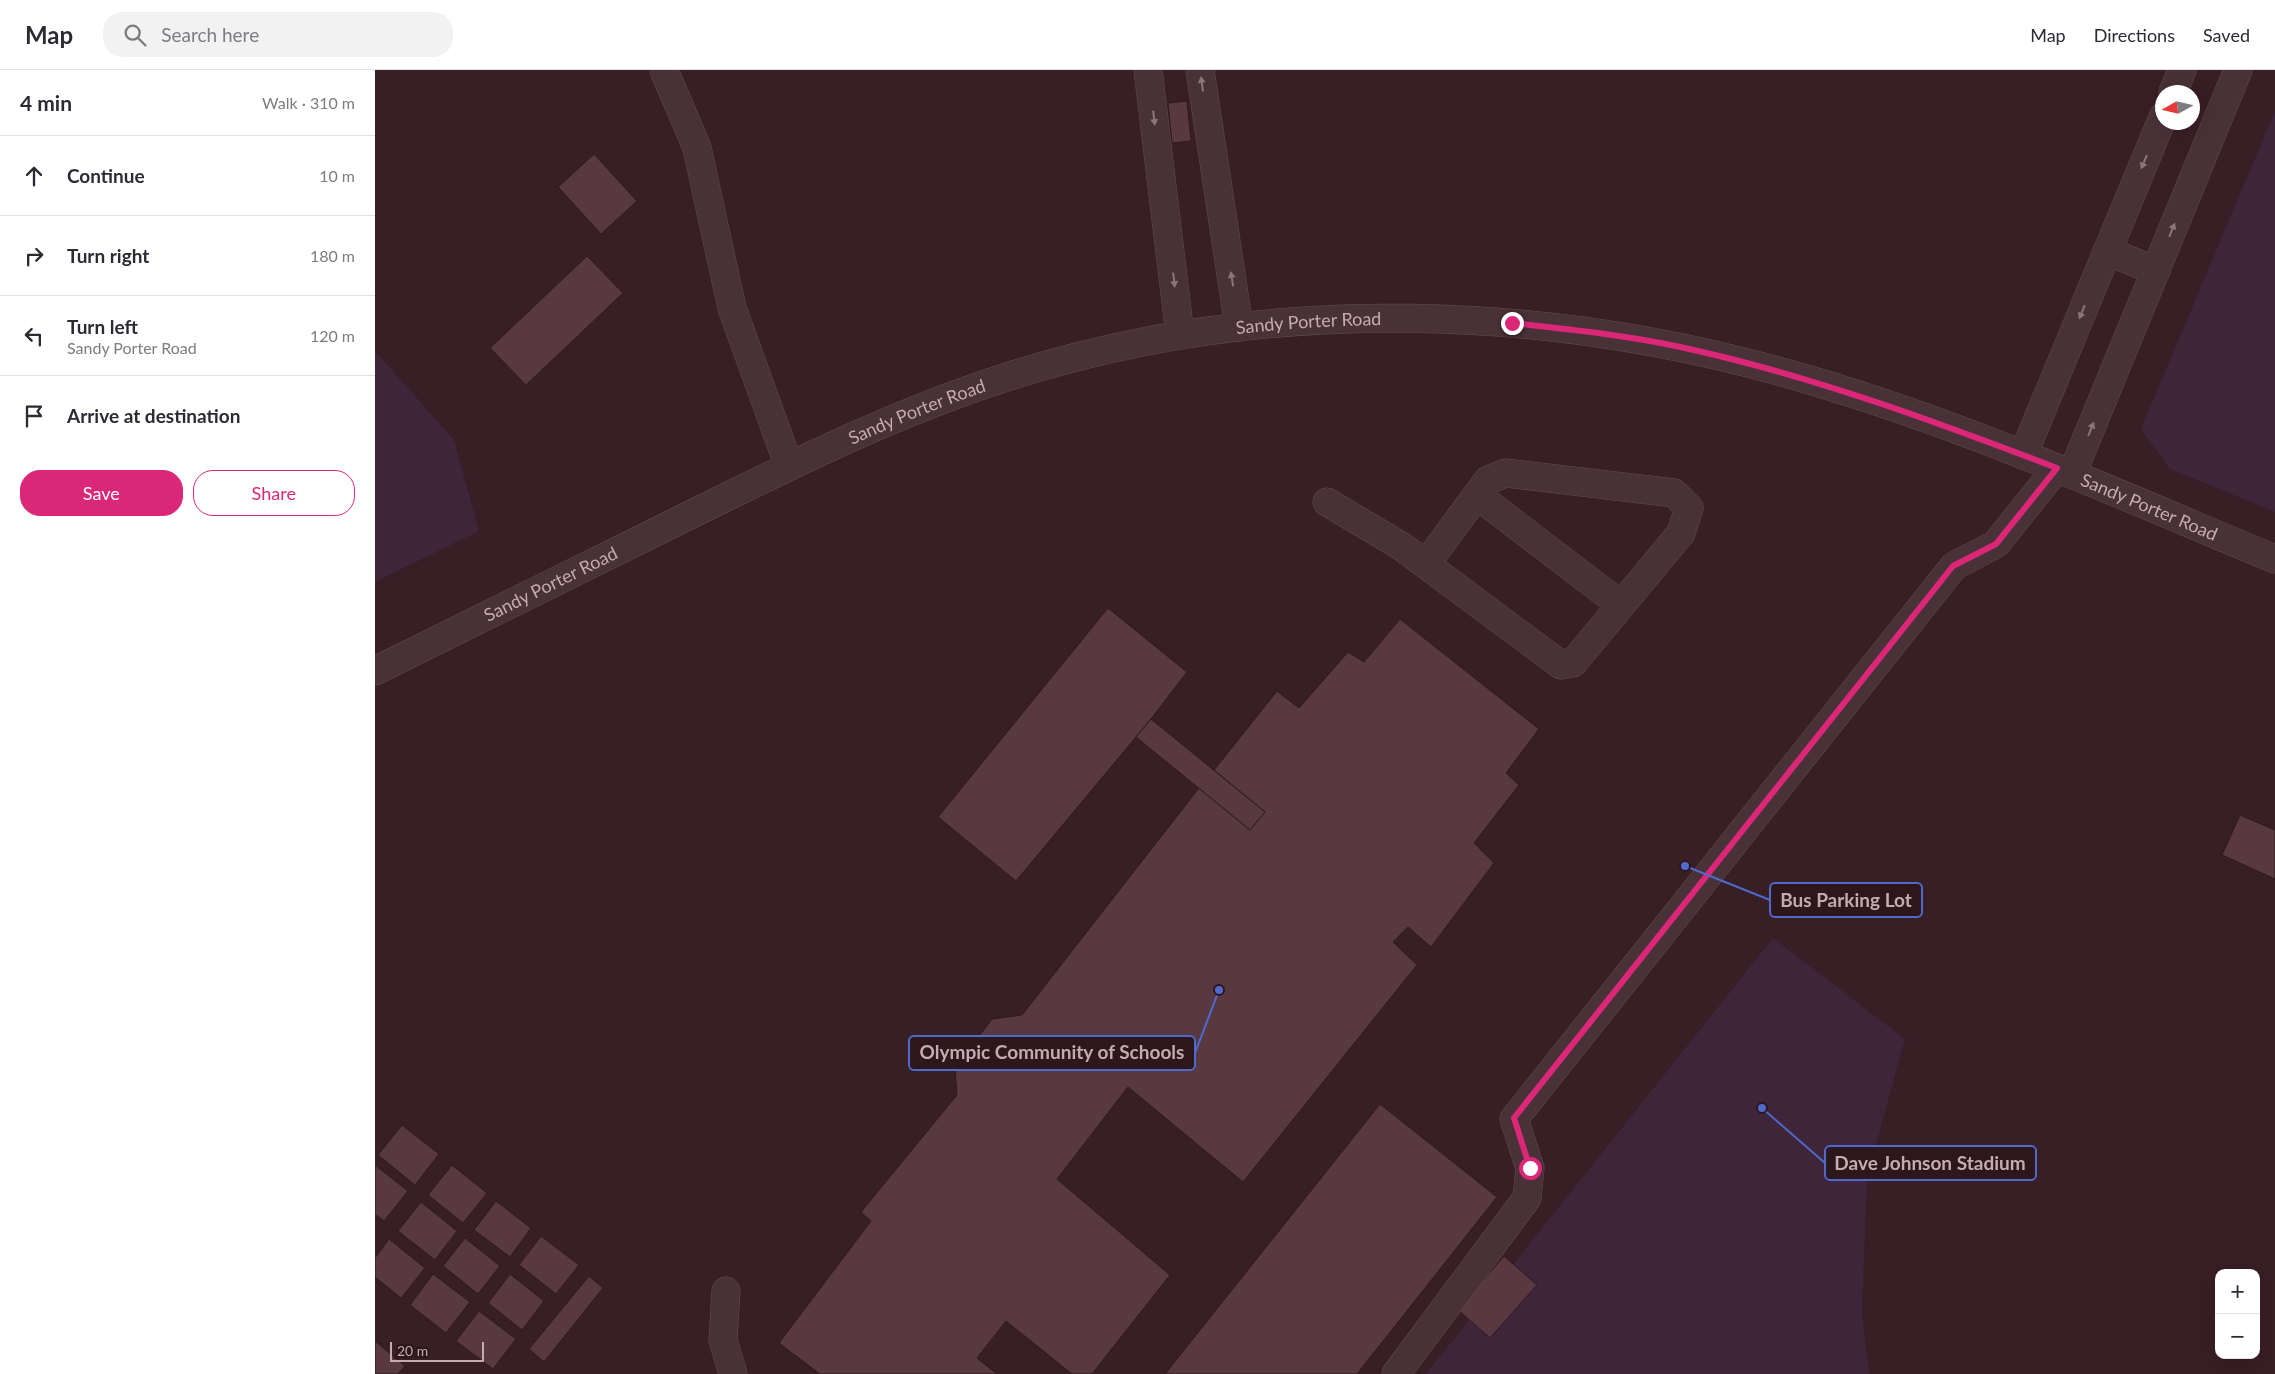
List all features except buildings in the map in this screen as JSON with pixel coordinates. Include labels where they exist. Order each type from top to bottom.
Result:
[{"type":"street","points":[[665,70],[697,148],[732,308],[789,466]]},
{"type":"street","points":[[1148,70],[1180,335]]},
{"type":"street","points":[[1201,70],[1239,327]]},
{"type":"street","points":[[2176,85],[2182,70]]},
{"type":"street","points":[[1395,1374],[1527,1198],[1530,1168],[1514,1118],[1953,566],[1996,544],[2065,471],[2156,271],[2238,70]]},
{"type":"street","points":[[2023,455],[2158,130]]},
{"type":"street","points":[[2107,251],[2156,271]]},
{"type":"street","name":"Sandy Porter Road","points":[[375,671],[789,466],[921,408],[1008,376],[1096,352],[1180,335],[1273,322],[1387,318],[1512,323],[1609,334],[1697,350],[1812,380],[1921,416],[2065,471],[2275,559]]},
{"type":"street","points":[[1327,502],[1401,546],[1427,564],[1561,665],[1573,663],[1681,533],[1689,508],[1673,493],[1506,473],[1488,480],[1427,564]]},
{"type":"street","points":[[1477,495],[1621,605]]},
{"type":"street","points":[[726,1291],[723,1340],[733,1374]]},
{"type":"shaded area","points":[[2275,111],[2275,512],[2170,469],[2141,429]]},
{"type":"shaded area","points":[[375,351],[454,440],[479,531],[375,582]]},
{"type":"shaded area","points":[[1773,938],[1905,1039],[1867,1177],[1862,1313],[1869,1374],[1426,1374]]},
{"type":"place","name":"Bus Parking Lot","points":[[1685,866]]},
{"type":"place","name":"Olympic Community of Schools","points":[[1219,990]]},
{"type":"place","name":"Dave Johnson Stadium","points":[[1762,1108]]},
{"type":"route","points":[[1512,323],[1609,334],[1697,350],[1812,380],[1921,416],[2057,468],[1996,544],[1953,566],[1514,1118],[1530,1168]]}]
